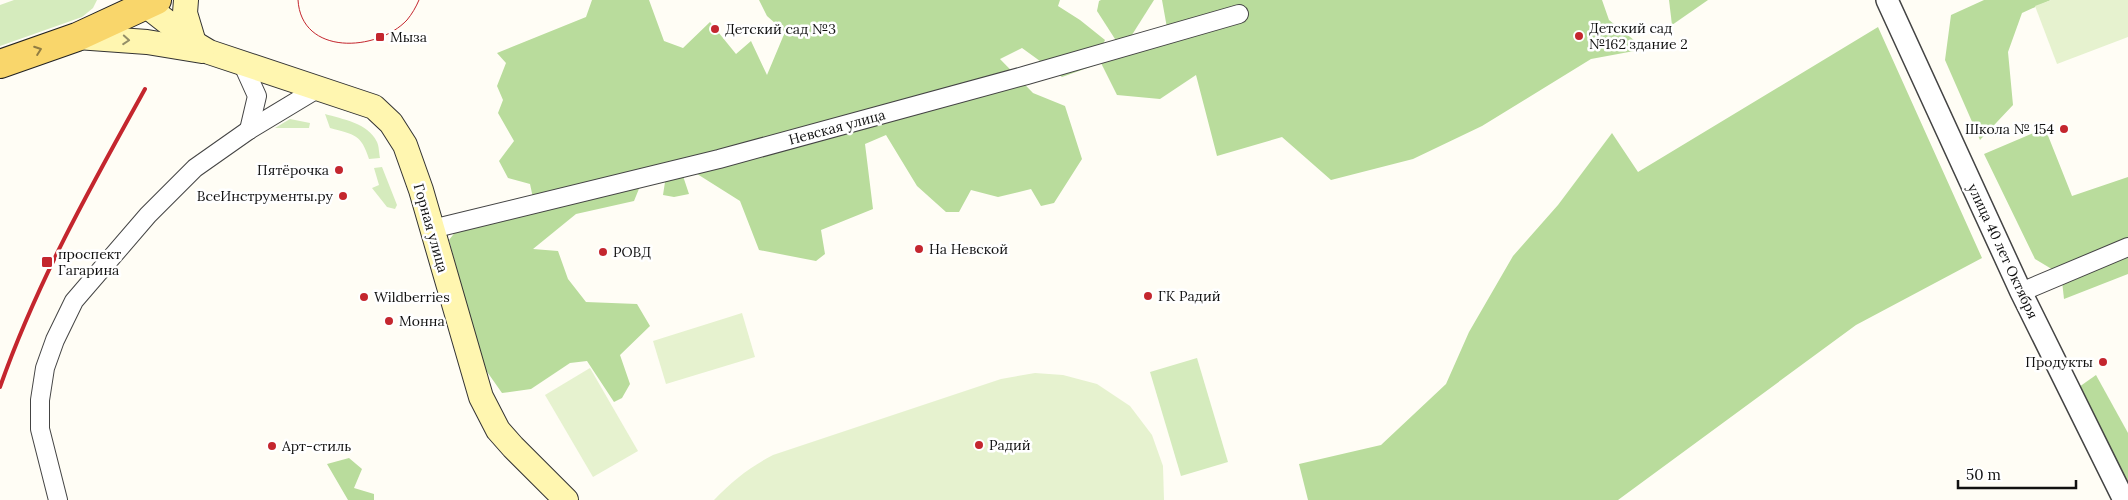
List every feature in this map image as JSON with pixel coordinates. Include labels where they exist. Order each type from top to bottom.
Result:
[{"type":"main road","points":[[77,37],[100,17],[111,0]]},
{"type":"main road","points":[[186,0],[185,13],[201,48]]},
{"type":"main road","points":[[0,64],[77,37],[147,2]]},
{"type":"main road","name":"Горная улица","points":[[147,2],[201,48]]},
{"type":"main road","name":"Горная улица","points":[[77,37],[201,48],[244,65],[374,107],[391,123],[405,145],[432,229],[481,398],[498,430],[566,500]]},
{"type":"street","name":"улица 40 лет Октября","points":[[1886,0],[2021,292],[2124,500]]},
{"type":"street","name":"Невская улица","points":[[432,229],[719,159],[1027,75],[1239,14]]},
{"type":"street","points":[[244,65],[257,96],[249,130]]},
{"type":"street","points":[[58,500],[40,429],[40,400],[45,368],[55,340],[74,301],[148,215],[195,168],[249,130],[317,89]]},
{"type":"street","points":[[2021,292],[2128,247]]},
{"type":"green space","points":[[14,0],[97,0],[93,8],[82,17],[0,46],[0,5]]},
{"type":"green space","points":[[592,0],[649,0],[664,41],[683,48],[710,22],[736,54],[751,41],[767,75],[785,32],[767,16],[759,0],[1060,0],[1058,6],[1080,20],[1105,40],[1093,66],[1062,77],[1022,48],[1000,59],[1033,93],[1065,106],[1082,159],[1054,203],[1041,206],[1031,189],[998,197],[971,190],[959,212],[946,212],[917,186],[886,135],[865,144],[873,209],[821,230],[825,254],[816,261],[759,250],[740,201],[694,172],[683,176],[689,194],[674,197],[663,195],[665,182],[645,174],[634,201],[576,214],[533,249],[558,251],[568,279],[586,302],[637,304],[650,326],[620,355],[630,384],[622,398],[614,402],[587,361],[570,363],[531,389],[502,393],[483,366],[449,240],[456,231],[536,212],[530,184],[508,178],[499,161],[514,141],[498,113],[503,100],[497,86],[506,63],[497,53],[586,17]]},
{"type":"green space","points":[[1154,0],[1130,38],[1115,39],[1097,11],[1099,1]]},
{"type":"green space","points":[[1162,0],[1602,0],[1609,20],[1645,49],[1591,59],[1482,126],[1413,159],[1331,180],[1282,137],[1217,156],[1196,75],[1160,99],[1117,95],[1101,63],[1169,39]]},
{"type":"green space","points":[[1669,0],[1708,0],[1672,25]]},
{"type":"green space","points":[[1984,0],[2051,0],[2022,13],[2008,52],[2013,105],[1980,140],[1945,60],[1951,15]]},
{"type":"green space","points":[[2051,0],[2128,0],[2128,37],[2057,64],[2035,6]]},
{"type":"green space","points":[[1878,27],[1982,258],[1856,325],[1618,500],[1308,500],[1299,464],[1381,445],[1446,384],[1469,332],[1513,256],[1558,205],[1612,133],[1638,172]]},
{"type":"green space","points":[[325,114],[347,120],[367,130],[377,142],[380,158],[369,159],[360,140],[346,132],[330,128]]},
{"type":"green space","points":[[290,119],[310,123],[309,128],[275,128]]},
{"type":"green space","points":[[2045,128],[2072,196],[2128,177],[2128,240],[2055,271],[2035,259],[1984,154]]},
{"type":"green space","points":[[382,167],[397,205],[395,209],[387,207],[372,188],[379,185],[374,168]]},
{"type":"green space","points":[[2128,253],[2128,274],[2064,299],[2062,281]]},
{"type":"green space","points":[[742,313],[755,357],[666,384],[653,341]]},
{"type":"green space","points":[[1197,358],[1228,462],[1181,476],[1150,372]]},
{"type":"green space","points":[[590,368],[638,451],[593,477],[545,395]]},
{"type":"green space","name":"Радий","points":[[1035,373],[1063,375],[1097,384],[1130,406],[1152,435],[1163,466],[1164,500],[714,500],[742,475],[773,455],[1001,379]]},
{"type":"green space","points":[[2096,375],[2128,433],[2128,483],[2079,387]]},
{"type":"green space","points":[[349,458],[362,469],[354,488],[374,494],[374,500],[348,500],[327,464]]},
{"type":"tram line","points":[[298,0],[302,18],[312,31],[326,39],[342,43],[378,38],[394,31],[407,20],[419,0]]},
{"type":"railway","points":[[0,387],[31,310],[66,235],[145,89]]},
{"type":"place","name":"Детский сад №3","points":[[715,29]]},
{"type":"place","name":"Детский сад №162 здание 2","points":[[1579,36]]},
{"type":"place","name":"Мыза","points":[[380,37]]},
{"type":"place","name":"Школа № 154","points":[[2064,129]]},
{"type":"place","name":"Пятёрочка","points":[[339,170]]},
{"type":"place","name":"ВсеИнструменты.ру","points":[[343,196]]},
{"type":"place","name":"На Невской","points":[[919,249]]},
{"type":"place","name":"РОВД","points":[[603,252]]},
{"type":"place","name":"проспект Гагарина","points":[[47,262]]},
{"type":"place","name":"ГК Радий","points":[[1148,296]]},
{"type":"place","name":"Wildberries","points":[[364,297]]},
{"type":"place","name":"Монна","points":[[389,321]]},
{"type":"place","name":"Продукты","points":[[2103,362]]},
{"type":"place","name":"Радий","points":[[979,445]]},
{"type":"place","name":"Арт-стиль","points":[[272,446]]}]
